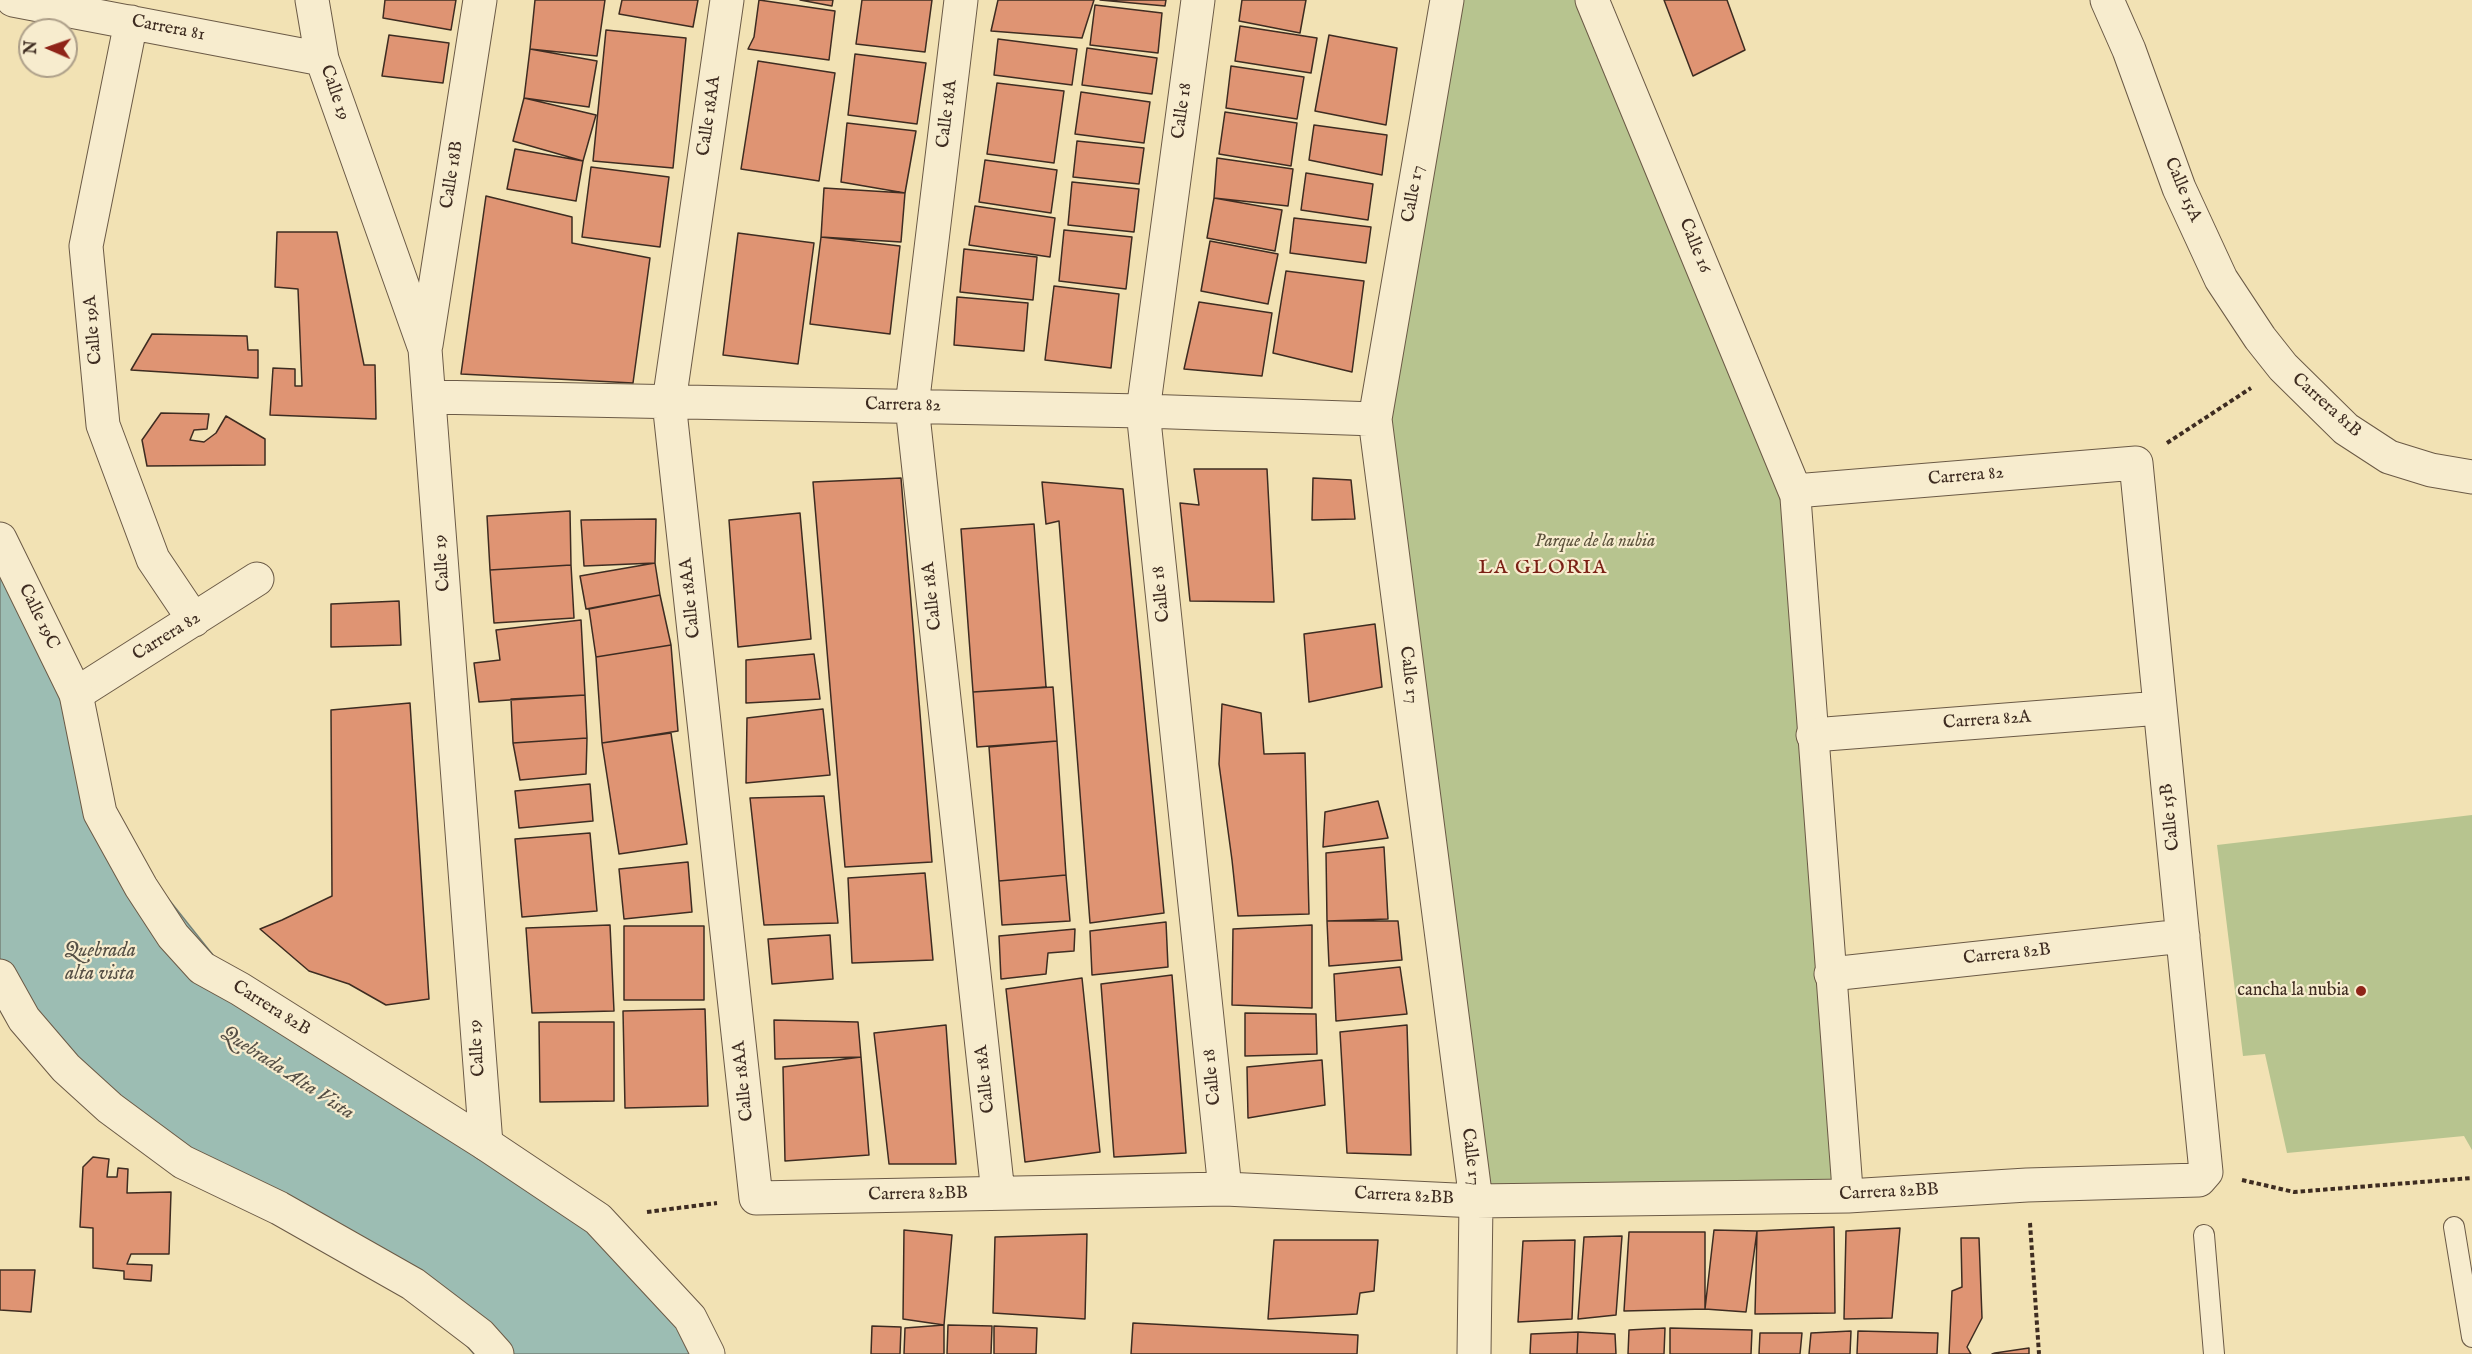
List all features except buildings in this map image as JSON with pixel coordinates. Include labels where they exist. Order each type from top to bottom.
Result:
[{"type":"street","name":"Carrera 81","points":[[14,0],[322,59]]},
{"type":"street","name":"Calle 19","points":[[312,0],[322,59],[426,349],[486,1144]]},
{"type":"street","name":"Calle 18B","points":[[426,349],[480,0]]},
{"type":"street","name":"Calle 18AA","points":[[727,0],[669,402],[756,1198]]},
{"type":"street","name":"Calle 18A","points":[[961,0],[912,406],[998,1193]]},
{"type":"street","name":"Calle 18","points":[[1198,0],[1143,411],[1225,1189]]},
{"type":"street","name":"Calle 17","points":[[1447,0],[1375,419],[1476,1201],[1474,1354]]},
{"type":"street","name":"Calle 16","points":[[1592,0],[1795,491]]},
{"type":"street","name":"Calle 15A","points":[[2107,0],[2129,50],[2179,188],[2221,279],[2283,367]]},
{"type":"street","name":"Calle 19A","points":[[131,22],[86,246],[103,425],[153,559],[194,620]]},
{"type":"street","name":"Carrera 81B","points":[[2283,367],[2346,429],[2389,457],[2431,470],[2472,477]]},
{"type":"street","name":"Carrera 82","points":[[430,397],[1143,411],[1375,419]]},
{"type":"street","name":"Carrera 82","points":[[1795,491],[2136,463]]},
{"type":"street","name":"Calle 15B","points":[[2136,463],[2206,1172]]},
{"type":"street","points":[[1795,491],[1848,1196]]},
{"type":"street","name":"Calle 19C","points":[[0,539],[76,694]]},
{"type":"street","name":"Carrera 82","points":[[76,694],[257,579]]},
{"type":"street","name":"Carrera 82B","points":[[76,694],[100,813],[141,887],[172,936],[202,968],[240,989],[486,1144],[598,1219]]},
{"type":"street","name":"Carrera 82A","points":[[1813,735],[2160,708]]},
{"type":"street","name":"Carrera 82B","points":[[1831,974],[2183,936]]},
{"type":"street","points":[[0,976],[24,1019],[66,1068],[110,1108],[183,1162],[279,1208],[413,1284],[488,1345]]},
{"type":"street","name":"Carrera 82BB","points":[[756,1198],[1225,1189],[1476,1201],[1848,1196],[2027,1185],[2199,1180],[2206,1172]]},
{"type":"street","points":[[598,1219],[690,1318],[708,1354]]},
{"type":"lane","points":[[2454,1227],[2472,1337]]},
{"type":"lane","points":[[2204,1235],[2214,1354]]},
{"type":"path","points":[[2136,463],[2283,367]]},
{"type":"path","points":[[2206,1172],[2294,1192],[2472,1178]]},
{"type":"path","points":[[2027,1185],[2039,1354]]},
{"type":"path","points":[[598,1219],[756,1198]]},
{"type":"green space","name":"Parque de la nubia","points":[[1447,0],[1592,0],[1795,491],[1848,1196],[1476,1201],[1375,419]]},
{"type":"green space","name":"cancha la nubia","points":[[2472,815],[2472,1150],[2464,1136],[2287,1153],[2265,1054],[2243,1056],[2217,845]]},
{"type":"water","name":"Quebrada alta vista","points":[[0,539],[76,694],[100,813],[240,989],[486,1144],[690,1318],[692,1354],[474,1354],[413,1284],[110,1108],[0,976]]},
{"type":"place","name":"cancha la nubia","points":[[2361,991]]},
{"type":"district","name":"LA GLORIA","points":[[1543,569]]},
{"type":"water label","name":"Quebrada Alta Vista","points":[[287,1074]]}]
